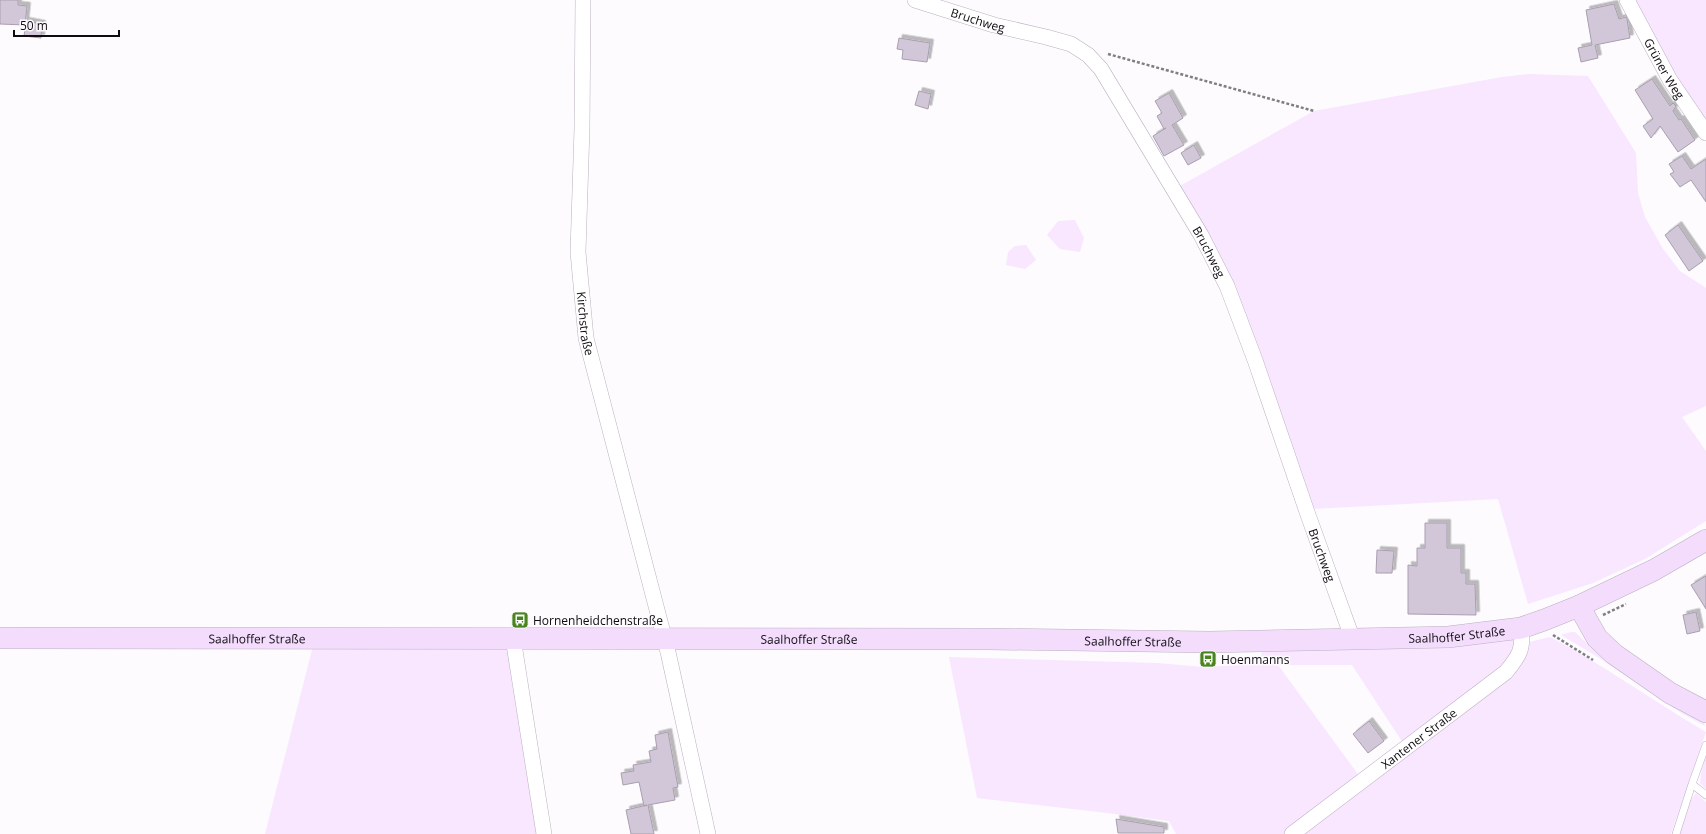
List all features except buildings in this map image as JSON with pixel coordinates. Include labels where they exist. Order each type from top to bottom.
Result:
[{"type":"main road","points":[[1706,540],[1654,570],[1579,606],[1597,638],[1614,654],[1670,693],[1706,712]]},
{"type":"main road","name":"Saalhoffer Straße","points":[[0,638],[418,641],[514,638],[981,639],[1209,642],[1354,640],[1448,637],[1521,628],[1579,606]]},
{"type":"street","name":"Kirchstraße","points":[[583,0],[582,128],[578,252],[586,338],[664,638]]},
{"type":"street","name":"Bruchweg","points":[[915,0],[994,25],[1071,44],[1088,55],[1101,69],[1201,235],[1227,286],[1255,360],[1307,512],[1354,640]]},
{"type":"street","name":"Grüner Weg","points":[[1627,0],[1670,80],[1706,133]]},
{"type":"street","name":"Xantener Straße","points":[[1292,834],[1506,672],[1519,656],[1523,641],[1521,628]]},
{"type":"street","points":[[514,638],[544,834]]},
{"type":"street","points":[[664,638],[708,834]]},
{"type":"lane","points":[[1676,834],[1706,745]]},
{"type":"lane","points":[[1692,784],[1706,795]]},
{"type":"path","points":[[1101,53],[1314,111]]},
{"type":"shaded area","points":[[1635,0],[1706,0],[1706,119],[1667,62]]},
{"type":"shaded area","points":[[1529,74],[1588,76],[1636,153],[1638,193],[1645,217],[1663,249],[1680,271],[1706,288],[1706,406],[1682,417],[1706,451],[1706,521],[1645,559],[1593,583],[1528,604],[1498,499],[1313,509],[1178,187],[1314,111],[1502,77]]},
{"type":"shaded area","points":[[1075,220],[1084,238],[1080,252],[1060,249],[1047,235],[1058,221]]},
{"type":"shaded area","points":[[1026,245],[1036,260],[1025,269],[1006,265],[1008,252],[1015,246]]},
{"type":"shaded area","points":[[1575,632],[1605,658],[1636,680],[1704,722],[1705,726],[1683,714],[1596,656],[1561,635]]},
{"type":"shaded area","points":[[1550,637],[1590,659],[1706,732],[1671,834],[1297,834],[1409,752],[1529,642]]},
{"type":"shaded area","points":[[315,638],[513,638],[544,834],[265,834]]},
{"type":"shaded area","points":[[1515,638],[1514,657],[1403,743],[1352,665],[1278,665],[1360,777],[1284,834],[1176,834],[1169,821],[977,798],[949,657],[1157,663],[1204,667],[1260,664],[1262,649]]},
{"type":"shaded area","points":[[1706,756],[1706,789],[1700,783]]},
{"type":"shaded area","points":[[1696,793],[1706,802],[1706,834],[1679,834],[1691,800]]},
{"type":"place","name":"Hornenheidchenstraße","points":[[520,620]]},
{"type":"place","name":"Hoenmanns","points":[[1208,659]]}]
